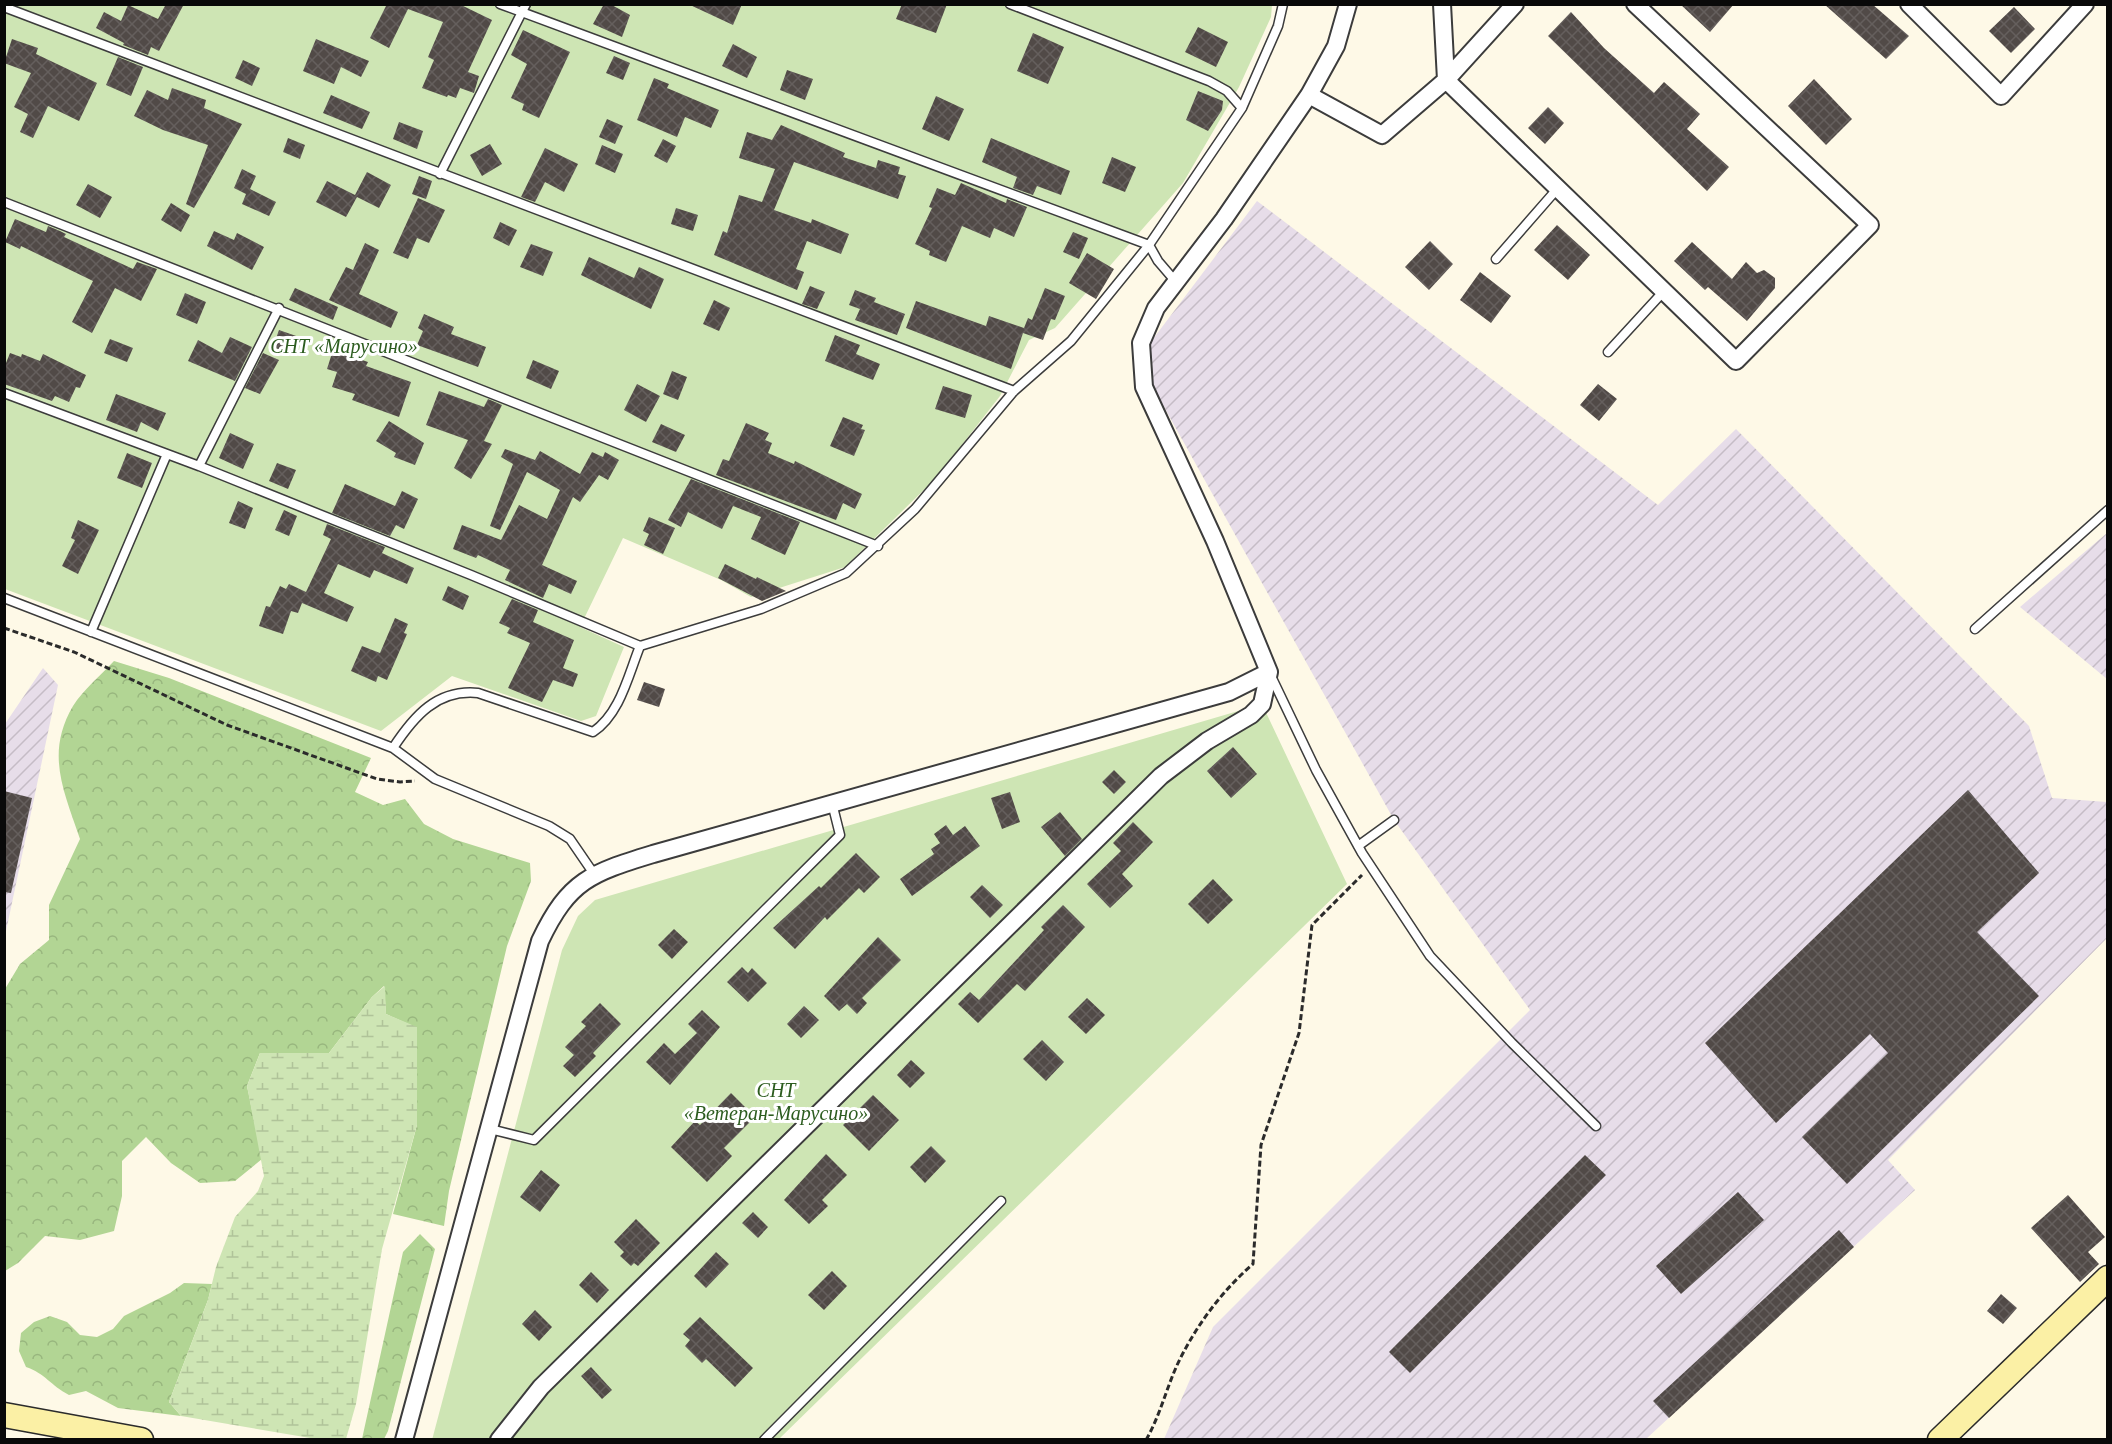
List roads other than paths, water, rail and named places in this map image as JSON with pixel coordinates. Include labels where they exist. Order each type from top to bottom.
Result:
[{"type":"main road","points":[[1940,1440],[2108,1278]]},
{"type":"main road","points":[[4,1415],[88,1435],[141,1440]]},
{"type":"street","points":[[499,1440],[541,1387],[1161,776],[1262,704],[1269,672],[1215,541],[1144,387],[1141,343],[1156,308],[1224,219],[1309,95],[1335,46],[1348,4]]},
{"type":"street","points":[[1442,4],[1446,80],[1736,361],[1870,225],[1635,4]]},
{"type":"street","points":[[1309,95],[1382,135],[1446,80],[1515,4]]},
{"type":"street","points":[[1909,4],[2001,96],[2085,4]]},
{"type":"street","points":[[404,1440],[540,941],[560,904],[570,891],[594,874],[653,854],[1229,692],[1269,672]]},
{"type":"lane","points":[[500,4],[524,9],[1149,245],[1158,261],[1176,282]]},
{"type":"lane","points":[[1010,4],[1209,81],[1227,92],[1242,108]]},
{"type":"lane","points":[[4,393],[199,466],[471,575],[640,646],[761,609],[846,573],[878,546],[915,509],[1014,391],[1071,341],[1149,245],[1242,108],[1278,26],[1283,4]]},
{"type":"lane","points":[[4,7],[1014,391]]},
{"type":"lane","points":[[440,174],[524,9]]},
{"type":"lane","points":[[1496,259],[1558,188]]},
{"type":"lane","points":[[4,202],[279,308],[878,546]]},
{"type":"lane","points":[[1608,352],[1664,291]]},
{"type":"lane","points":[[199,466],[279,308]]},
{"type":"lane","points":[[91,632],[167,454]]},
{"type":"lane","points":[[1975,630],[2108,510]]},
{"type":"lane","points":[[4,598],[393,748],[435,779],[549,826],[570,839],[594,874]]},
{"type":"lane","points":[[393,748],[407,726],[442,697],[459,691],[478,693],[592,732],[605,724],[614,712],[640,646]]},
{"type":"lane","points":[[1269,672],[1316,770],[1358,846],[1430,957],[1596,1126]]},
{"type":"lane","points":[[490,1129],[534,1140],[840,835],[832,803]]},
{"type":"lane","points":[[1358,846],[1394,820]]},
{"type":"lane","points":[[764,1440],[1000,1201]]},
{"type":"park label","name":"СНТ «Марусино»","points":[[344,346]]},
{"type":"park label","name":"СНТ «Ветеран-Марусино»","points":[[776,1102]]}]
